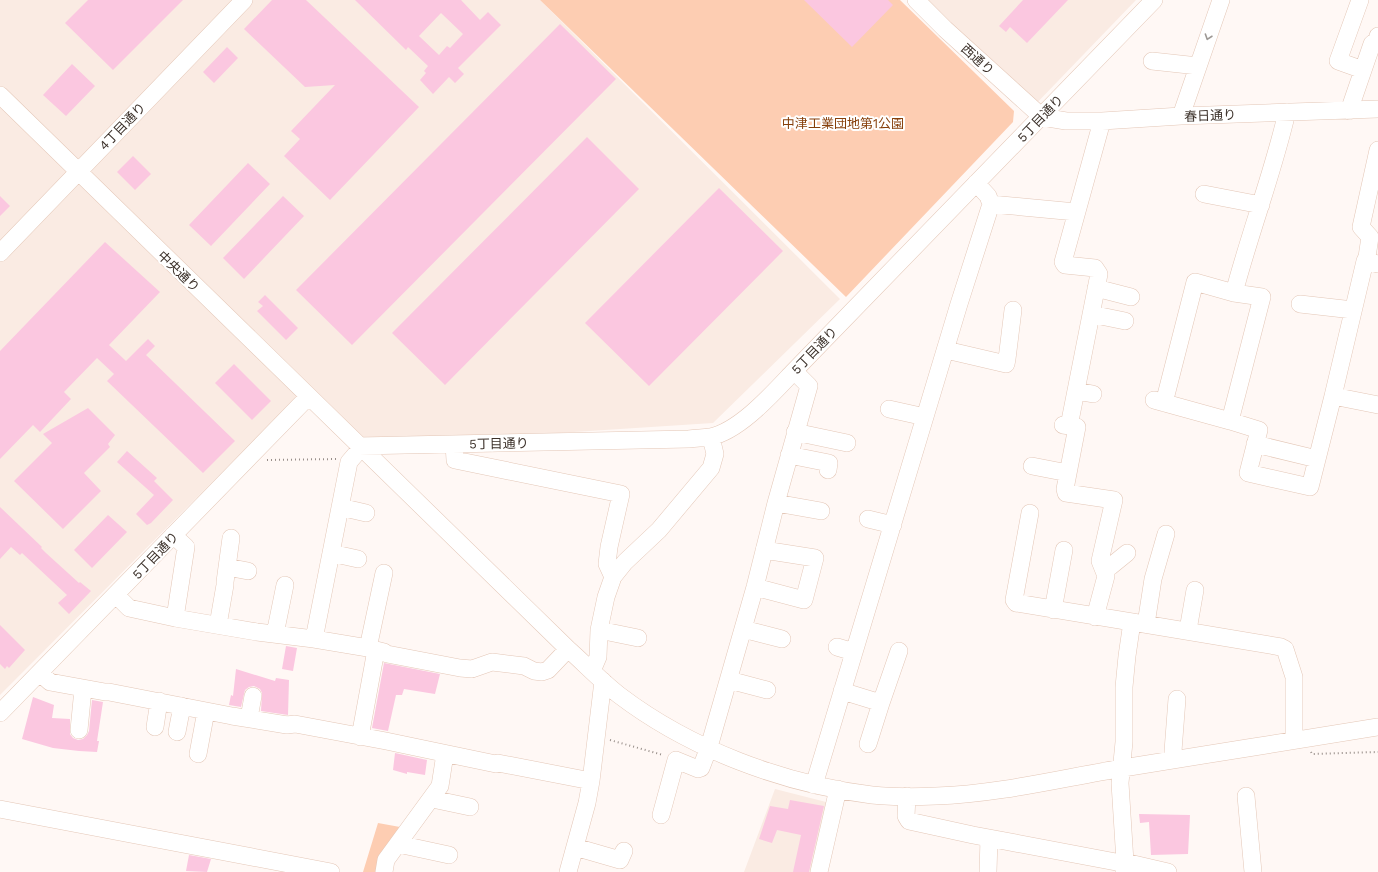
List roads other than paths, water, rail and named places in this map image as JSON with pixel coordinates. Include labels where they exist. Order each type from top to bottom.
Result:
[{"type":"street","name":"4丁目通り","points":[[0,253],[244,0]]},
{"type":"street","name":"西通り","points":[[916,0],[951,35],[1042,117]]},
{"type":"street","name":"5丁目通り","points":[[357,451],[454,444],[689,439],[711,437],[736,425],[756,410],[1154,0]]},
{"type":"street","points":[[1181,116],[1221,0]]},
{"type":"street","points":[[1360,0],[1338,61],[1364,70]]},
{"type":"street","points":[[1349,111],[1372,44],[1377,40],[1378,36]]},
{"type":"street","points":[[1152,61],[1198,66]]},
{"type":"street","name":"中央通り","points":[[0,96],[308,397],[357,451],[568,649],[618,694],[666,726],[709,748],[743,763],[814,784],[874,795],[937,796],[988,792],[1122,768],[1378,727]]},
{"type":"street","name":"春日通り","points":[[1042,117],[1066,121],[1102,121],[1181,116],[1378,109]]},
{"type":"street","points":[[1234,293],[1287,112]]},
{"type":"street","points":[[1095,617],[1106,576],[1100,561],[1114,500],[1066,493],[1065,489],[1077,427],[1064,425],[1076,391],[1099,274],[1095,268],[1065,265],[1063,262],[1102,121]]},
{"type":"street","points":[[1230,421],[1266,297],[1234,293],[1188,280],[1159,402],[1259,430],[1248,473],[1310,487],[1353,310],[1372,262],[1367,256],[1370,238],[1360,227],[1378,150]]},
{"type":"street","points":[[814,784],[854,652],[878,593],[893,525],[898,491],[909,456],[925,417],[991,204],[988,196],[976,183]]},
{"type":"street","points":[[1204,194],[1261,205]]},
{"type":"street","points":[[991,204],[1076,212]]},
{"type":"street","points":[[1096,288],[1131,296]]},
{"type":"street","points":[[1300,304],[1353,310]]},
{"type":"street","points":[[1091,314],[1125,321]]},
{"type":"street","points":[[946,350],[1004,369],[1015,318]]},
{"type":"street","points":[[662,815],[676,760],[698,769],[701,768],[709,748],[755,587],[795,432],[809,386],[794,371]]},
{"type":"street","points":[[1076,391],[1093,394]]},
{"type":"street","points":[[1333,396],[1378,404]]},
{"type":"street","name":"5丁目通り","points":[[0,712],[174,536],[308,397]]},
{"type":"street","points":[[889,410],[925,417]]},
{"type":"street","points":[[795,432],[838,438]]},
{"type":"street","points":[[568,872],[591,781],[597,738],[599,630],[606,597],[613,577],[625,562],[659,530],[711,468],[715,454],[711,437]]},
{"type":"street","points":[[454,444],[456,460],[621,494],[609,547],[608,564],[613,577]]},
{"type":"street","points":[[1255,444],[1317,459]]},
{"type":"street","points":[[314,639],[349,462],[357,451]]},
{"type":"street","points":[[789,455],[829,463],[828,470]]},
{"type":"street","points":[[1032,466],[1068,473]]},
{"type":"street","points":[[776,503],[821,511]]},
{"type":"street","points":[[340,507],[366,513]]},
{"type":"street","points":[[1030,513],[1028,548],[1014,600],[1016,603],[1095,617],[1188,630],[1281,647],[1285,650],[1294,677],[1300,739]]},
{"type":"street","points":[[868,519],[893,525]]},
{"type":"street","points":[[1125,867],[1120,783],[1124,742],[1124,687],[1127,656],[1153,580],[1160,568],[1166,534]]},
{"type":"street","points":[[174,536],[186,547],[175,618]]},
{"type":"street","points":[[218,625],[232,538]]},
{"type":"street","points":[[755,587],[804,600],[815,558],[764,550]]},
{"type":"street","points":[[331,553],[358,559]]},
{"type":"street","points":[[1104,570],[1112,566],[1117,559],[1127,553]]},
{"type":"street","points":[[1053,610],[1066,558]]},
{"type":"street","points":[[227,567],[248,571]]},
{"type":"street","points":[[360,737],[372,649],[386,604],[384,573]]},
{"type":"street","points":[[275,634],[285,585]]},
{"type":"street","points":[[1188,630],[1195,590]]},
{"type":"street","points":[[116,595],[129,608],[175,618],[372,649],[387,654],[460,668],[472,669],[492,662],[524,666],[534,671],[542,672],[548,670],[568,649]]},
{"type":"street","points":[[743,629],[782,639]]},
{"type":"street","points":[[599,630],[638,638]]},
{"type":"street","points":[[837,647],[854,652]]},
{"type":"street","points":[[873,739],[881,703],[900,659]]},
{"type":"street","points":[[40,673],[50,682],[287,725],[295,724],[496,764],[498,763],[591,781]]},
{"type":"street","points":[[729,680],[767,690]]},
{"type":"street","points":[[79,730],[84,688]]},
{"type":"street","points":[[842,691],[881,703]]},
{"type":"street","points":[[249,718],[253,696]]},
{"type":"street","points":[[1173,760],[1177,699]]},
{"type":"street","points":[[155,727],[159,702]]},
{"type":"street","points":[[177,732],[182,706]]},
{"type":"street","points":[[198,754],[206,711]]},
{"type":"street","points":[[384,872],[386,860],[440,786],[445,754]]},
{"type":"street","points":[[819,872],[838,789]]},
{"type":"street","points":[[908,796],[906,816],[909,821],[1116,862],[1125,867],[1168,872]]},
{"type":"street","points":[[1246,796],[1253,872]]},
{"type":"street","points":[[432,797],[437,800],[470,807]]},
{"type":"street","points":[[0,809],[272,867],[331,872]]},
{"type":"street","points":[[988,872],[989,838]]},
{"type":"street","points":[[398,844],[449,855]]},
{"type":"street","points":[[575,847],[620,860],[624,850]]},
{"type":"park label","name":"中津工業団地第1公園","points":[[843,123]]}]
